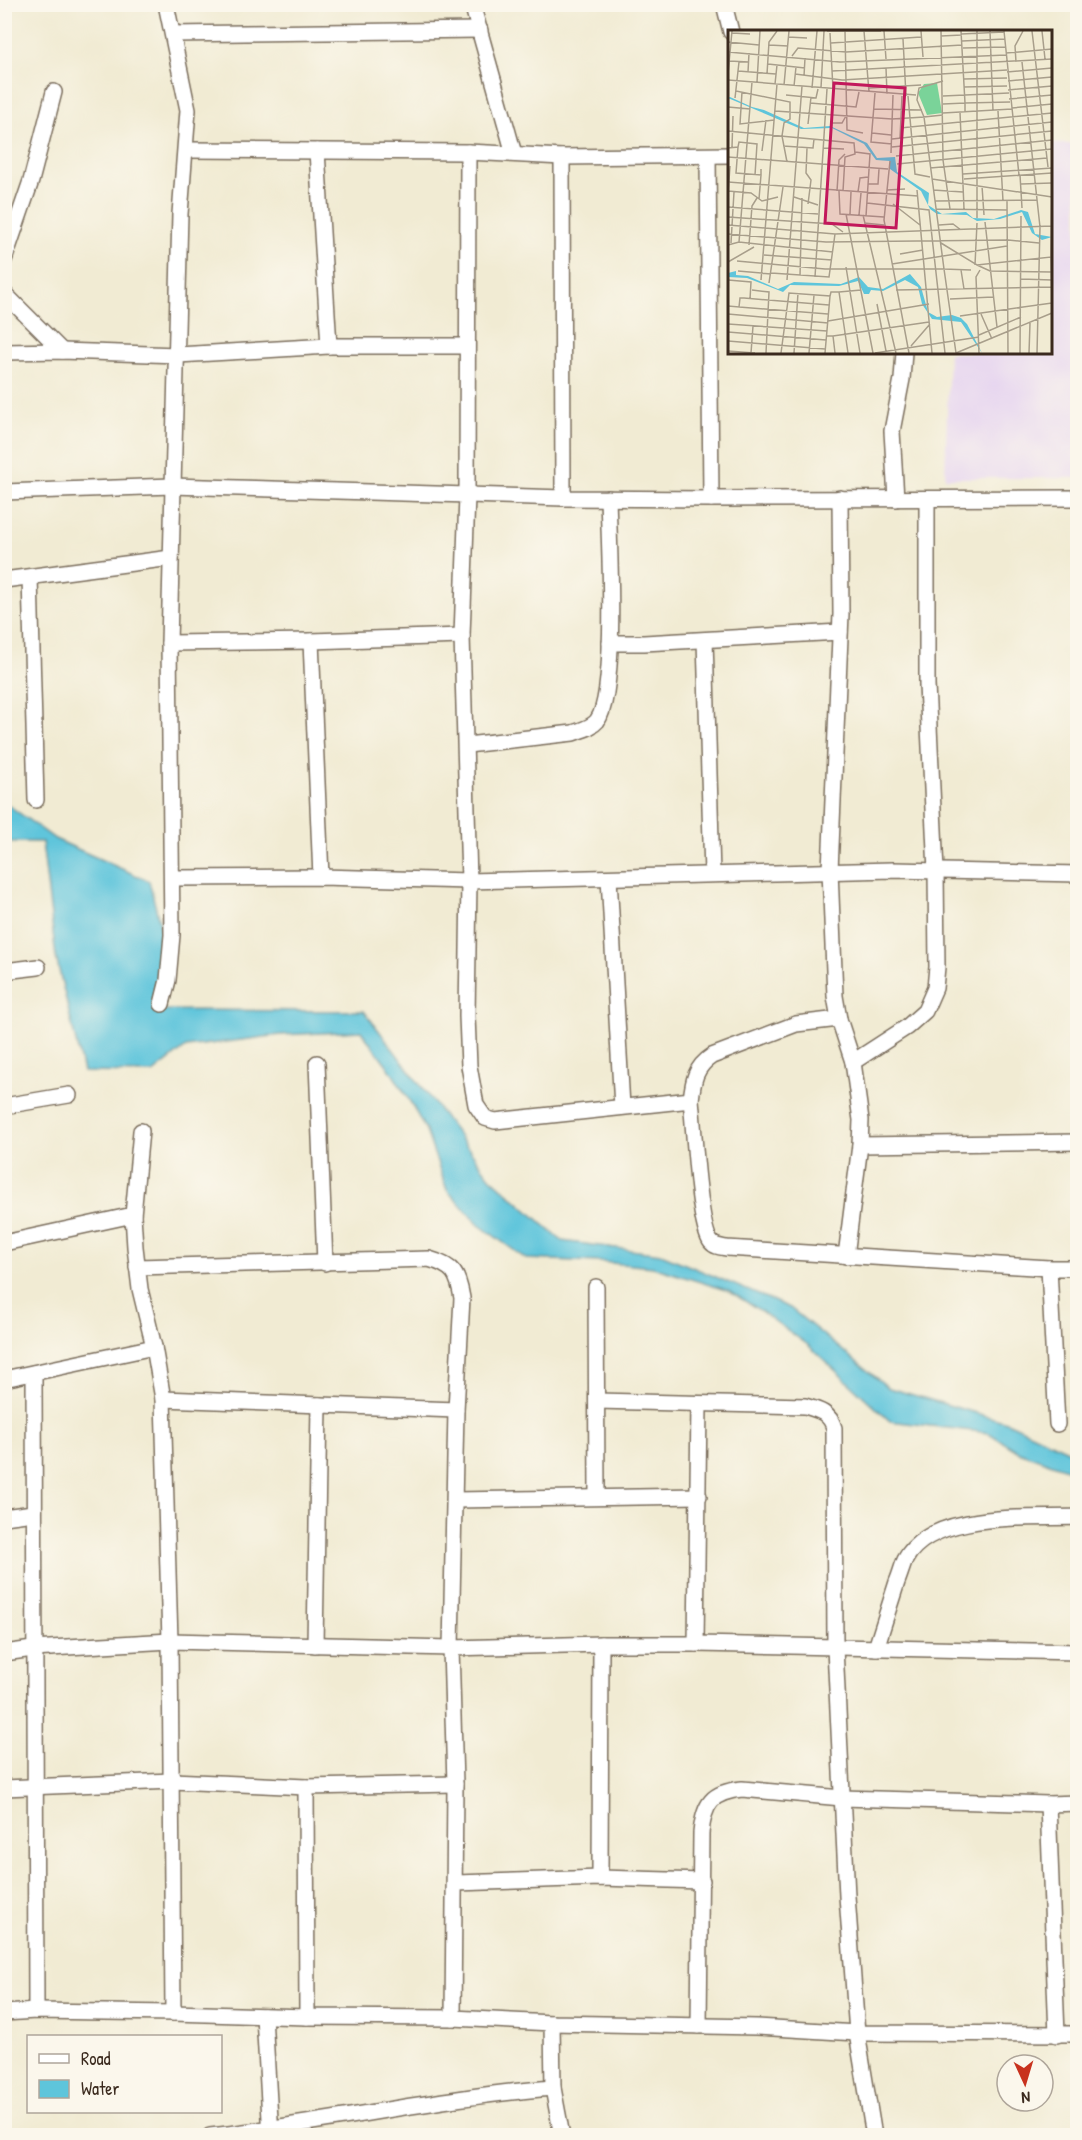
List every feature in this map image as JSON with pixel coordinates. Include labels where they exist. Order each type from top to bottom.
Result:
[{"type":"street","points":[[162,1004],[168,981],[172,935],[169,643],[172,486],[178,355],[180,214],[189,110],[166,4]]},
{"type":"street","points":[[472,4],[514,153]]},
{"type":"street","points":[[724,4],[730,30]]},
{"type":"street","points":[[173,34],[480,30]]},
{"type":"street","points":[[4,260],[31,181],[54,92]]},
{"type":"street","points":[[186,150],[468,152],[562,156],[728,155]]},
{"type":"street","points":[[316,152],[329,346]]},
{"type":"street","points":[[468,152],[467,495],[462,636],[469,880],[467,1016],[474,1097],[479,1112],[485,1118],[495,1121],[691,1100]]},
{"type":"street","points":[[562,156],[563,498]]},
{"type":"street","points":[[708,156],[711,499]]},
{"type":"street","points":[[4,293],[62,351]]},
{"type":"street","points":[[4,352],[62,351],[178,355],[329,346],[466,346]]},
{"type":"street","points":[[896,499],[892,431],[902,379],[904,354]]},
{"type":"street","points":[[4,492],[172,486],[563,498],[1077,498]]},
{"type":"street","points":[[466,745],[573,733],[597,722],[608,681],[610,643],[608,498]]},
{"type":"street","points":[[840,498],[842,568],[830,870],[835,996],[839,1019],[853,1062],[861,1120],[846,1256]]},
{"type":"street","points":[[853,1062],[907,1026],[925,1011],[931,1000],[937,967],[936,872],[927,685],[927,499]]},
{"type":"street","points":[[4,580],[171,558]]},
{"type":"street","points":[[30,577],[36,800]]},
{"type":"street","points":[[610,643],[840,632]]},
{"type":"street","points":[[169,643],[462,636]]},
{"type":"street","points":[[705,640],[712,874]]},
{"type":"street","points":[[311,641],[321,877]]},
{"type":"street","points":[[172,878],[321,877],[469,880],[609,878],[830,870],[1077,874]]},
{"type":"street","points":[[609,878],[622,1107]]},
{"type":"street","points":[[4,971],[38,967]]},
{"type":"street","points":[[839,1019],[796,1024],[712,1056],[702,1062],[697,1070],[692,1084],[691,1100],[700,1203],[711,1243],[727,1248],[1077,1268]]},
{"type":"street","points":[[317,1063],[325,1263]]},
{"type":"street","points":[[4,1106],[69,1095]]},
{"type":"street","points":[[141,1131],[133,1215],[137,1267],[163,1399],[170,1641],[173,2013]]},
{"type":"street","points":[[860,1145],[1077,1142]]},
{"type":"street","points":[[4,1243],[133,1215]]},
{"type":"street","points":[[137,1267],[429,1259],[444,1263],[452,1269],[460,1281],[462,1298],[456,1410],[452,1648],[456,1883],[453,2018]]},
{"type":"street","points":[[1049,1268],[1058,1424]]},
{"type":"street","points":[[596,1287],[597,1497]]},
{"type":"street","points":[[4,1378],[154,1347]]},
{"type":"street","points":[[34,1373],[33,1649],[36,2012]]},
{"type":"street","points":[[163,1399],[456,1410]]},
{"type":"street","points":[[597,1401],[805,1406],[819,1410],[832,1420],[834,1428],[835,1648],[847,1896],[857,2033],[874,2136]]},
{"type":"street","points":[[315,1645],[319,1405]]},
{"type":"street","points":[[696,1644],[699,1405]]},
{"type":"street","points":[[455,1500],[699,1496]]},
{"type":"street","points":[[4,1517],[33,1513]]},
{"type":"street","points":[[876,1648],[905,1559],[919,1543],[929,1536],[956,1524],[974,1521],[1077,1517]]},
{"type":"street","points":[[4,1653],[33,1649],[170,1641],[452,1648],[696,1644],[1077,1652]]},
{"type":"street","points":[[600,1878],[602,1644]]},
{"type":"street","points":[[4,1788],[172,1781],[306,1787],[455,1784]]},
{"type":"street","points":[[306,1787],[307,2017]]},
{"type":"street","points":[[699,2026],[703,1819],[707,1806],[717,1794],[742,1789],[842,1798],[1077,1803]]},
{"type":"street","points":[[1048,1804],[1057,2034]]},
{"type":"street","points":[[456,1883],[600,1878],[702,1881]]},
{"type":"street","points":[[4,2013],[173,2013],[453,2018],[857,2033],[1077,2034]]},
{"type":"street","points":[[264,2016],[271,2132]]},
{"type":"street","points":[[552,2023],[554,2088],[562,2136]]},
{"type":"street","points":[[210,2136],[271,2132],[492,2093],[554,2088]]},
{"type":"shaded area","points":[[1052,144],[1077,144],[1077,478],[945,478],[949,354],[1052,354]]},
{"type":"water","points":[[4,802],[55,839],[149,881],[165,944],[158,1010],[364,1011],[490,1177],[562,1241],[661,1254],[790,1308],[889,1388],[1007,1422],[1072,1452],[1077,1452],[1077,1473],[1019,1452],[989,1433],[890,1421],[808,1345],[729,1291],[653,1267],[526,1259],[479,1225],[447,1190],[426,1131],[411,1103],[387,1065],[361,1031],[280,1035],[186,1047],[153,1073],[83,1072],[56,957],[42,842],[5,842]]}]
